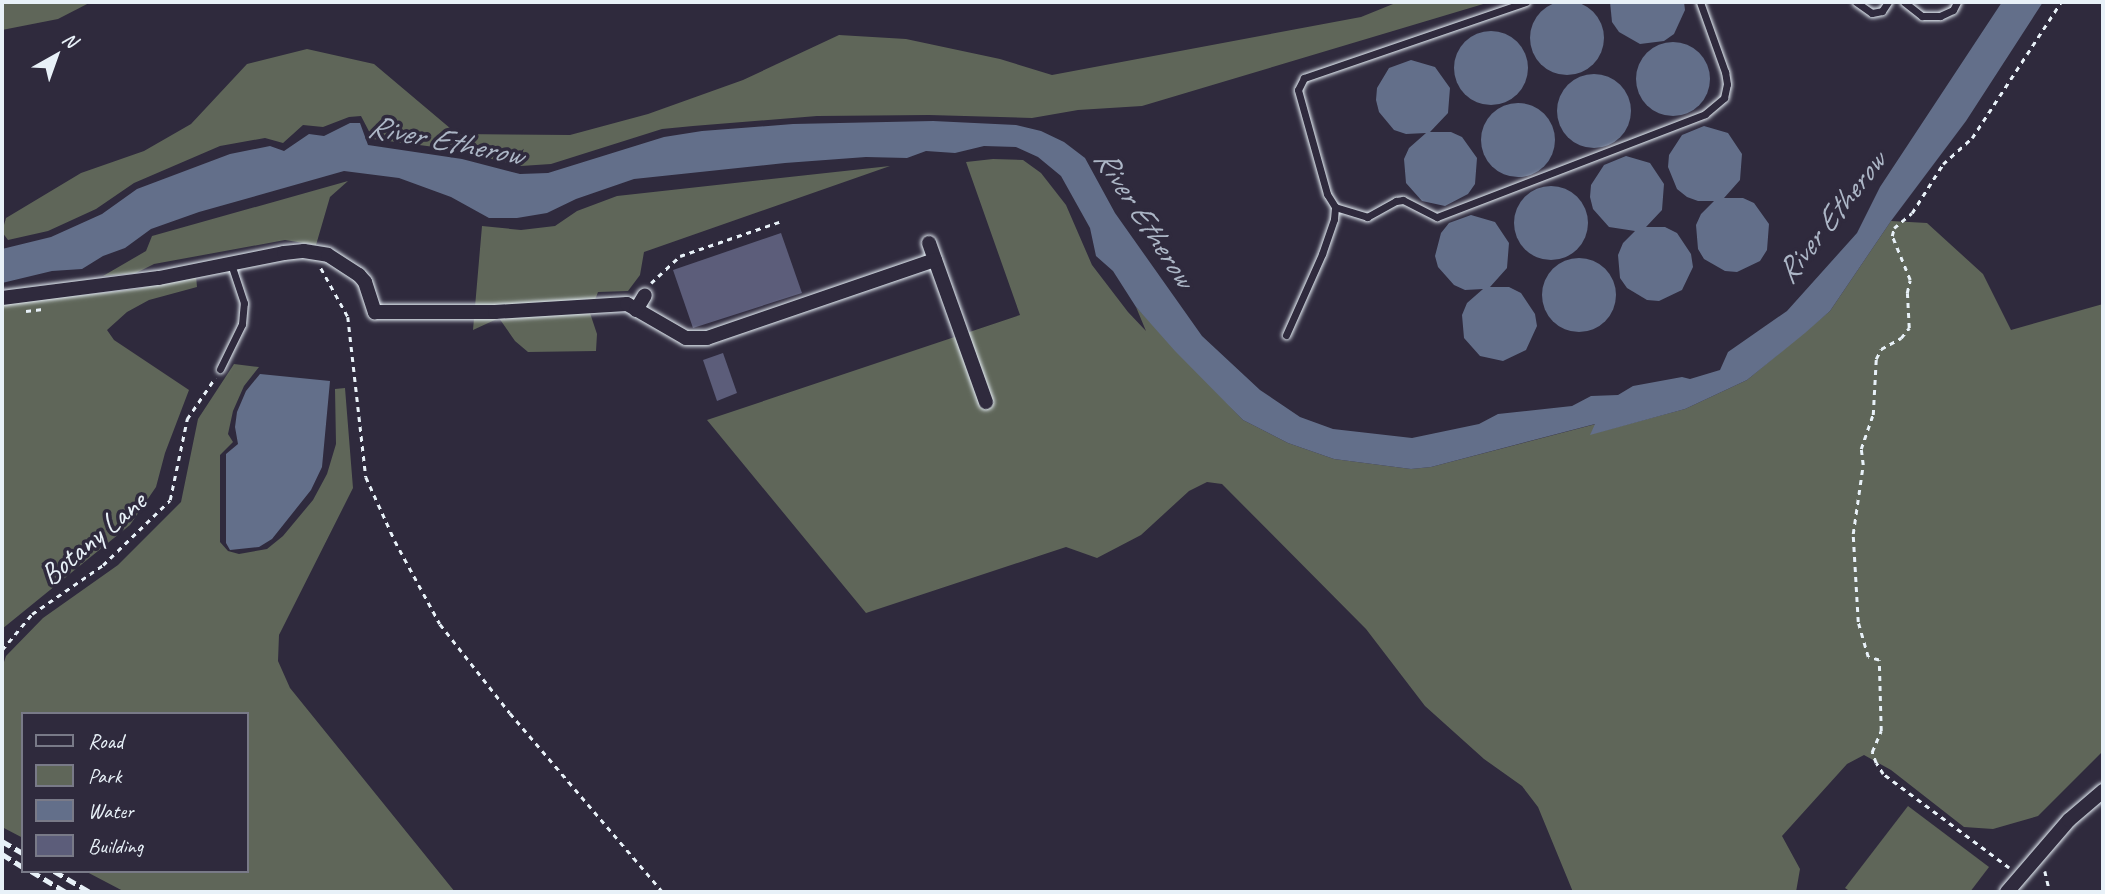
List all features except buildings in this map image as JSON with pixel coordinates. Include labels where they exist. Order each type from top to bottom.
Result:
[{"type":"street","points":[[929,243],[986,402]]},
{"type":"street","points":[[2,298],[159,278],[304,251],[328,255],[359,275],[365,282],[375,312],[495,312],[626,304],[686,338],[707,338],[935,260]]},
{"type":"street","points":[[636,310],[645,295]]},
{"type":"street","points":[[2007,892],[2069,820],[2103,791]]},
{"type":"lane","points":[[1286,335],[1322,254],[1334,219],[1335,207],[1327,194],[1298,90],[1304,78],[1526,2]]},
{"type":"lane","points":[[1335,207],[1367,217],[1395,201],[1403,200],[1437,217],[1705,114],[1724,98],[1727,84],[1700,2]]},
{"type":"lane","points":[[1856,2],[1872,13],[1882,11],[1888,2]]},
{"type":"lane","points":[[1904,2],[1922,16],[1940,16],[1953,9],[1958,2]]},
{"type":"lane","points":[[220,369],[242,324],[244,303],[231,263]]},
{"type":"path","points":[[2020,877],[1883,774],[1876,762],[1872,752],[1881,731],[1879,660],[1868,657],[1858,622],[1853,534],[1862,475],[1861,449],[1873,415],[1876,359],[1881,349],[1901,338],[1909,328],[1907,293],[1910,280],[1892,236],[1894,228],[1912,213],[1943,164],[1972,138],[2061,2]]},
{"type":"path","points":[[645,295],[653,279],[680,256],[779,222]]},
{"type":"path","points":[[304,251],[320,267],[348,317],[366,477],[395,541],[440,624],[510,713],[663,892]]},
{"type":"path","name":"Botany Lane","points":[[2,650],[32,614],[103,565],[170,500],[187,419],[220,369]]},
{"type":"path","points":[[2041,854],[2050,892]]},
{"type":"green space","points":[[2,2],[91,2],[58,19],[2,30]]},
{"type":"green space","points":[[1398,2],[1490,2],[1142,106],[1078,110],[1032,118],[817,116],[693,126],[662,129],[551,164],[521,166],[450,149],[373,139],[361,116],[349,117],[323,127],[303,125],[283,143],[265,138],[220,146],[134,183],[96,209],[48,231],[8,240],[2,232],[6,218],[81,173],[144,151],[191,124],[247,64],[307,49],[374,64],[457,134],[570,135],[648,114],[743,80],[839,35],[906,39],[1000,59],[1052,75],[1361,17]]},
{"type":"green space","points":[[1023,160],[1041,173],[1066,205],[1092,265],[1128,312],[1146,331],[1136,307],[1243,420],[1288,443],[1334,459],[1411,469],[1431,467],[1596,424],[1591,434],[1685,409],[1747,380],[1830,311],[1891,221],[1927,223],[1983,274],[2011,330],[2103,304],[2103,751],[2038,816],[1993,829],[1964,827],[1891,770],[1864,755],[1847,764],[1782,836],[1800,869],[1796,892],[1573,892],[1538,807],[1522,786],[1484,759],[1425,706],[1366,629],[1222,484],[1207,482],[1189,491],[1141,535],[1097,558],[1066,547],[866,613],[707,420],[1020,315],[966,162]]},
{"type":"green space","points":[[890,166],[644,252],[640,275],[628,291],[598,292],[590,313],[597,334],[596,351],[528,352],[515,341],[499,318],[473,330],[482,226],[521,230],[555,226],[577,211],[617,196]]},
{"type":"green space","points":[[348,181],[330,197],[316,245],[285,240],[154,264],[136,273],[103,276],[146,251],[152,236]]},
{"type":"green space","points":[[196,276],[197,287],[149,300],[127,312],[107,330],[114,340],[189,390],[165,453],[156,487],[130,525],[2,629],[2,304],[137,289]]},
{"type":"green space","points":[[234,364],[259,367],[244,386],[233,411],[228,434],[233,442],[220,455],[220,542],[228,551],[239,554],[267,549],[283,536],[313,500],[327,474],[336,444],[335,389],[345,388],[353,488],[279,635],[278,661],[290,688],[455,892],[125,892],[89,873],[248,873],[248,712],[21,712],[21,837],[2,827],[2,668],[6,656],[43,618],[118,565],[181,502],[198,419]]},
{"type":"green space","points":[[1908,806],[1989,867],[1970,892],[1851,892],[1845,888]]},
{"type":"water","points":[[1560,1],[1574,1],[1588,7],[1598,17],[1604,38],[1602,52],[1588,69],[1574,75],[1560,75],[1546,69],[1536,59],[1530,45],[1530,31],[1536,17],[1546,7]]},
{"type":"water","points":[[1610,2],[1684,2],[1685,10],[1674,34],[1664,41],[1640,44],[1619,32],[1612,22]]},
{"type":"water","points":[[2002,2],[2043,2],[1966,121],[1891,221],[1830,311],[1805,333],[1747,380],[1685,409],[1590,435],[1595,424],[1431,467],[1411,469],[1334,459],[1288,443],[1243,420],[1175,351],[1136,307],[1113,271],[1096,256],[1090,228],[1061,176],[1038,157],[1016,147],[984,146],[955,153],[926,151],[907,158],[866,157],[785,163],[634,179],[576,199],[547,213],[517,218],[489,218],[451,197],[399,178],[344,171],[199,212],[151,229],[125,248],[103,256],[82,269],[52,271],[2,283],[2,249],[51,237],[102,214],[137,189],[230,154],[270,146],[284,151],[309,134],[324,136],[350,123],[360,123],[368,145],[462,159],[520,174],[548,173],[664,137],[702,131],[793,124],[933,121],[1016,125],[1041,131],[1064,142],[1085,158],[1115,213],[1202,336],[1260,390],[1300,417],[1333,429],[1412,438],[1479,424],[1498,414],[1572,406],[1591,396],[1618,395],[1633,386],[1682,377],[1690,379],[1720,370],[1728,352],[1787,311],[1857,233],[1880,187]]},
{"type":"water","points":[[1484,31],[1498,31],[1512,37],[1522,47],[1528,68],[1526,82],[1512,99],[1498,105],[1484,105],[1470,99],[1460,89],[1454,75],[1454,61],[1460,47],[1470,37]]},
{"type":"water","points":[[1666,42],[1680,42],[1694,48],[1704,58],[1710,79],[1708,93],[1694,110],[1680,116],[1666,116],[1652,110],[1642,100],[1636,86],[1636,72],[1642,58],[1652,48]]},
{"type":"water","points":[[1411,60],[1435,67],[1450,88],[1448,113],[1430,132],[1451,132],[1462,137],[1477,158],[1475,184],[1468,194],[1445,206],[1422,201],[1406,183],[1404,159],[1409,148],[1426,133],[1406,134],[1394,130],[1379,112],[1376,100],[1377,88],[1389,68]]},
{"type":"water","points":[[1587,74],[1601,74],[1615,80],[1625,90],[1631,111],[1629,125],[1615,142],[1601,148],[1587,148],[1573,142],[1563,132],[1557,118],[1557,104],[1563,90],[1573,80]]},
{"type":"water","points":[[1511,103],[1525,103],[1539,109],[1549,119],[1555,140],[1553,154],[1539,171],[1525,177],[1511,177],[1497,171],[1487,161],[1481,147],[1481,133],[1487,119],[1497,109]]},
{"type":"water","points":[[1704,126],[1728,133],[1742,154],[1740,180],[1724,198],[1743,198],[1754,203],[1769,224],[1767,250],[1760,261],[1737,272],[1725,271],[1704,259],[1698,249],[1696,225],[1701,214],[1714,201],[1698,201],[1687,197],[1677,189],[1668,167],[1669,155],[1682,135]]},
{"type":"water","points":[[1626,156],[1650,163],[1664,184],[1662,210],[1646,227],[1665,227],[1677,233],[1691,254],[1693,267],[1682,290],[1659,301],[1647,300],[1627,288],[1620,278],[1618,255],[1623,243],[1635,231],[1609,227],[1593,209],[1590,197],[1591,185],[1604,165]]},
{"type":"water","points":[[1544,186],[1558,186],[1572,192],[1582,202],[1588,223],[1586,237],[1572,254],[1558,260],[1544,260],[1530,254],[1520,244],[1514,230],[1514,216],[1520,202],[1530,192]]},
{"type":"water","points":[[1471,215],[1495,222],[1509,243],[1507,268],[1490,287],[1509,287],[1521,293],[1535,314],[1537,326],[1526,350],[1503,361],[1480,356],[1464,338],[1462,315],[1467,303],[1483,289],[1465,290],[1454,285],[1438,267],[1435,256],[1441,233],[1449,223]]},
{"type":"water","points":[[1572,258],[1586,258],[1600,264],[1610,274],[1616,295],[1614,309],[1600,326],[1586,332],[1572,332],[1558,326],[1548,316],[1542,302],[1542,288],[1548,274],[1558,264]]},
{"type":"water","points":[[260,374],[330,381],[322,467],[311,490],[272,539],[259,547],[230,550],[226,543],[226,454],[238,444],[235,427],[237,412],[246,391]]},
{"type":"railway","points":[[2,841],[21,852]]},
{"type":"railway","points":[[2,854],[21,866]]},
{"type":"railway","points":[[34,873],[66,892]]},
{"type":"railway","points":[[57,873],[90,892]]},
{"type":"water label","name":"River Etherow","points":[[445,141]]},
{"type":"water label","name":"River Etherow","points":[[1144,218]]},
{"type":"water label","name":"River Etherow","points":[[1831,218]]}]
